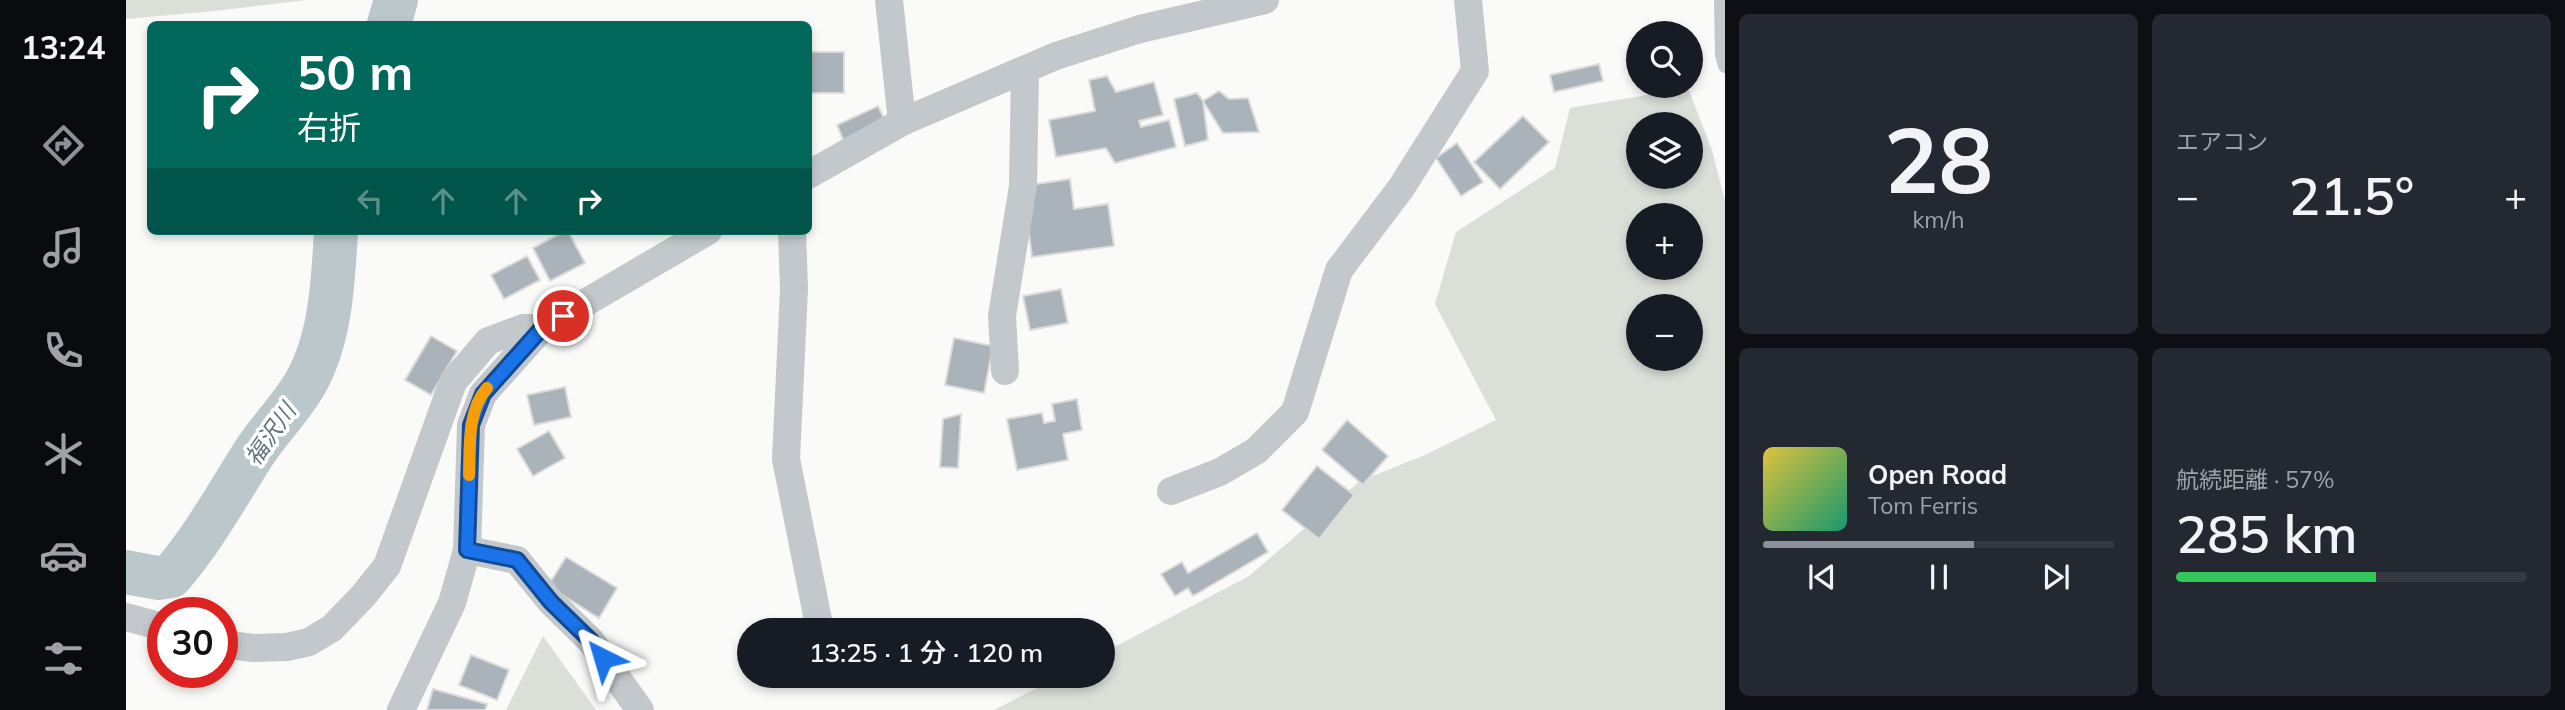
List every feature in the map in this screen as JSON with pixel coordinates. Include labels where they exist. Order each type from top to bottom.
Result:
[{"type":"street","points":[[889,0],[902,122]]},
{"type":"street","points":[[812,173],[902,122],[1056,56],[1140,29],[1265,0]]},
{"type":"street","points":[[1171,491],[1220,472],[1256,451],[1295,412],[1339,270],[1401,188],[1475,71],[1468,0]]},
{"type":"street","points":[[1005,371],[1002,316],[1023,186],[1025,70]]},
{"type":"street","points":[[401,710],[452,603],[467,550],[471,425],[483,394],[542,328],[701,235]]},
{"type":"street","points":[[792,235],[793,289],[786,459],[818,618]]},
{"type":"street","points":[[238,646],[287,647],[309,642],[332,628],[363,596],[387,566],[453,382],[488,341],[523,328],[542,328]]},
{"type":"street","points":[[467,550],[517,560],[551,602],[591,641],[640,710]]},
{"type":"street","points":[[126,617],[147,623]]},
{"type":"lane","points":[[1721,0],[1722,55],[1725,66]]},
{"type":"shaded area","points":[[126,0],[306,0],[126,19]]},
{"type":"shaded area","points":[[1629,98],[1692,98],[1697,112],[1626,112],[1626,189],[1703,189],[1703,127],[1712,150],[1725,201],[1725,710],[994,710],[1037,688],[1115,688],[1115,647],[1249,576],[1360,481],[1425,455],[1496,420],[1435,304],[1456,232],[1555,168],[1570,108]]},
{"type":"shaded area","points":[[543,636],[596,710],[506,710]]},
{"type":"building","points":[[812,52],[844,52],[844,93],[812,93]]},
{"type":"building","points":[[1599,64],[1603,81],[1554,92],[1550,75]]},
{"type":"building","points":[[1107,76],[1116,92],[1154,82],[1163,115],[1139,121],[1141,127],[1169,120],[1176,147],[1115,163],[1106,148],[1056,157],[1049,120],[1095,111],[1089,80]]},
{"type":"building","points":[[1219,91],[1229,99],[1248,98],[1259,132],[1223,133],[1203,101]]},
{"type":"building","points":[[1197,93],[1203,101],[1208,140],[1185,146],[1174,99]]},
{"type":"building","points":[[878,106],[886,122],[844,142],[837,125]]},
{"type":"building","points":[[1523,116],[1549,142],[1500,189],[1474,162]]},
{"type":"building","points":[[1457,143],[1483,182],[1461,196],[1436,158]]},
{"type":"building","points":[[1070,179],[1074,209],[1108,204],[1114,246],[1032,257],[1023,186]]},
{"type":"building","points":[[557,235],[570,235],[585,263],[550,281],[533,248]]},
{"type":"building","points":[[527,256],[540,280],[504,299],[491,275]]},
{"type":"building","points":[[1061,289],[1068,323],[1030,330],[1023,296]]},
{"type":"building","points":[[431,336],[457,351],[431,395],[405,380]]},
{"type":"building","points":[[954,338],[993,346],[984,393],[945,385]]},
{"type":"building","points":[[565,387],[571,417],[534,425],[527,395]]},
{"type":"building","points":[[1077,399],[1082,430],[1063,434],[1068,460],[1017,470],[1007,419],[1042,413],[1044,423],[1055,421],[1052,404]]},
{"type":"building","points":[[961,414],[958,468],[940,467],[943,419]]},
{"type":"building","points":[[1347,420],[1388,456],[1363,485],[1322,450]]},
{"type":"building","points":[[549,431],[565,458],[533,476],[517,449]]},
{"type":"building","points":[[1317,466],[1354,495],[1319,539],[1282,510]]},
{"type":"building","points":[[1257,533],[1268,552],[1193,596],[1188,588],[1175,596],[1161,574],[1182,562],[1188,573]]},
{"type":"building","points":[[566,557],[617,588],[599,618],[548,586]]},
{"type":"building","points":[[471,655],[509,670],[497,700],[459,685]]},
{"type":"building","points":[[433,689],[487,704],[485,710],[427,710]]},
{"type":"waterway","name":"福沢川","points":[[390,21],[396,0]]},
{"type":"waterway","name":"福沢川","points":[[126,572],[158,578],[171,576],[204,533],[258,446],[300,392],[314,365],[326,328],[336,235]]},
{"type":"slow traffic","points":[[469,475],[471,425],[487,388]]},
{"type":"route","points":[[563,316],[542,328],[483,394],[471,425],[467,550],[517,560],[551,602],[591,641],[603,658]]}]
